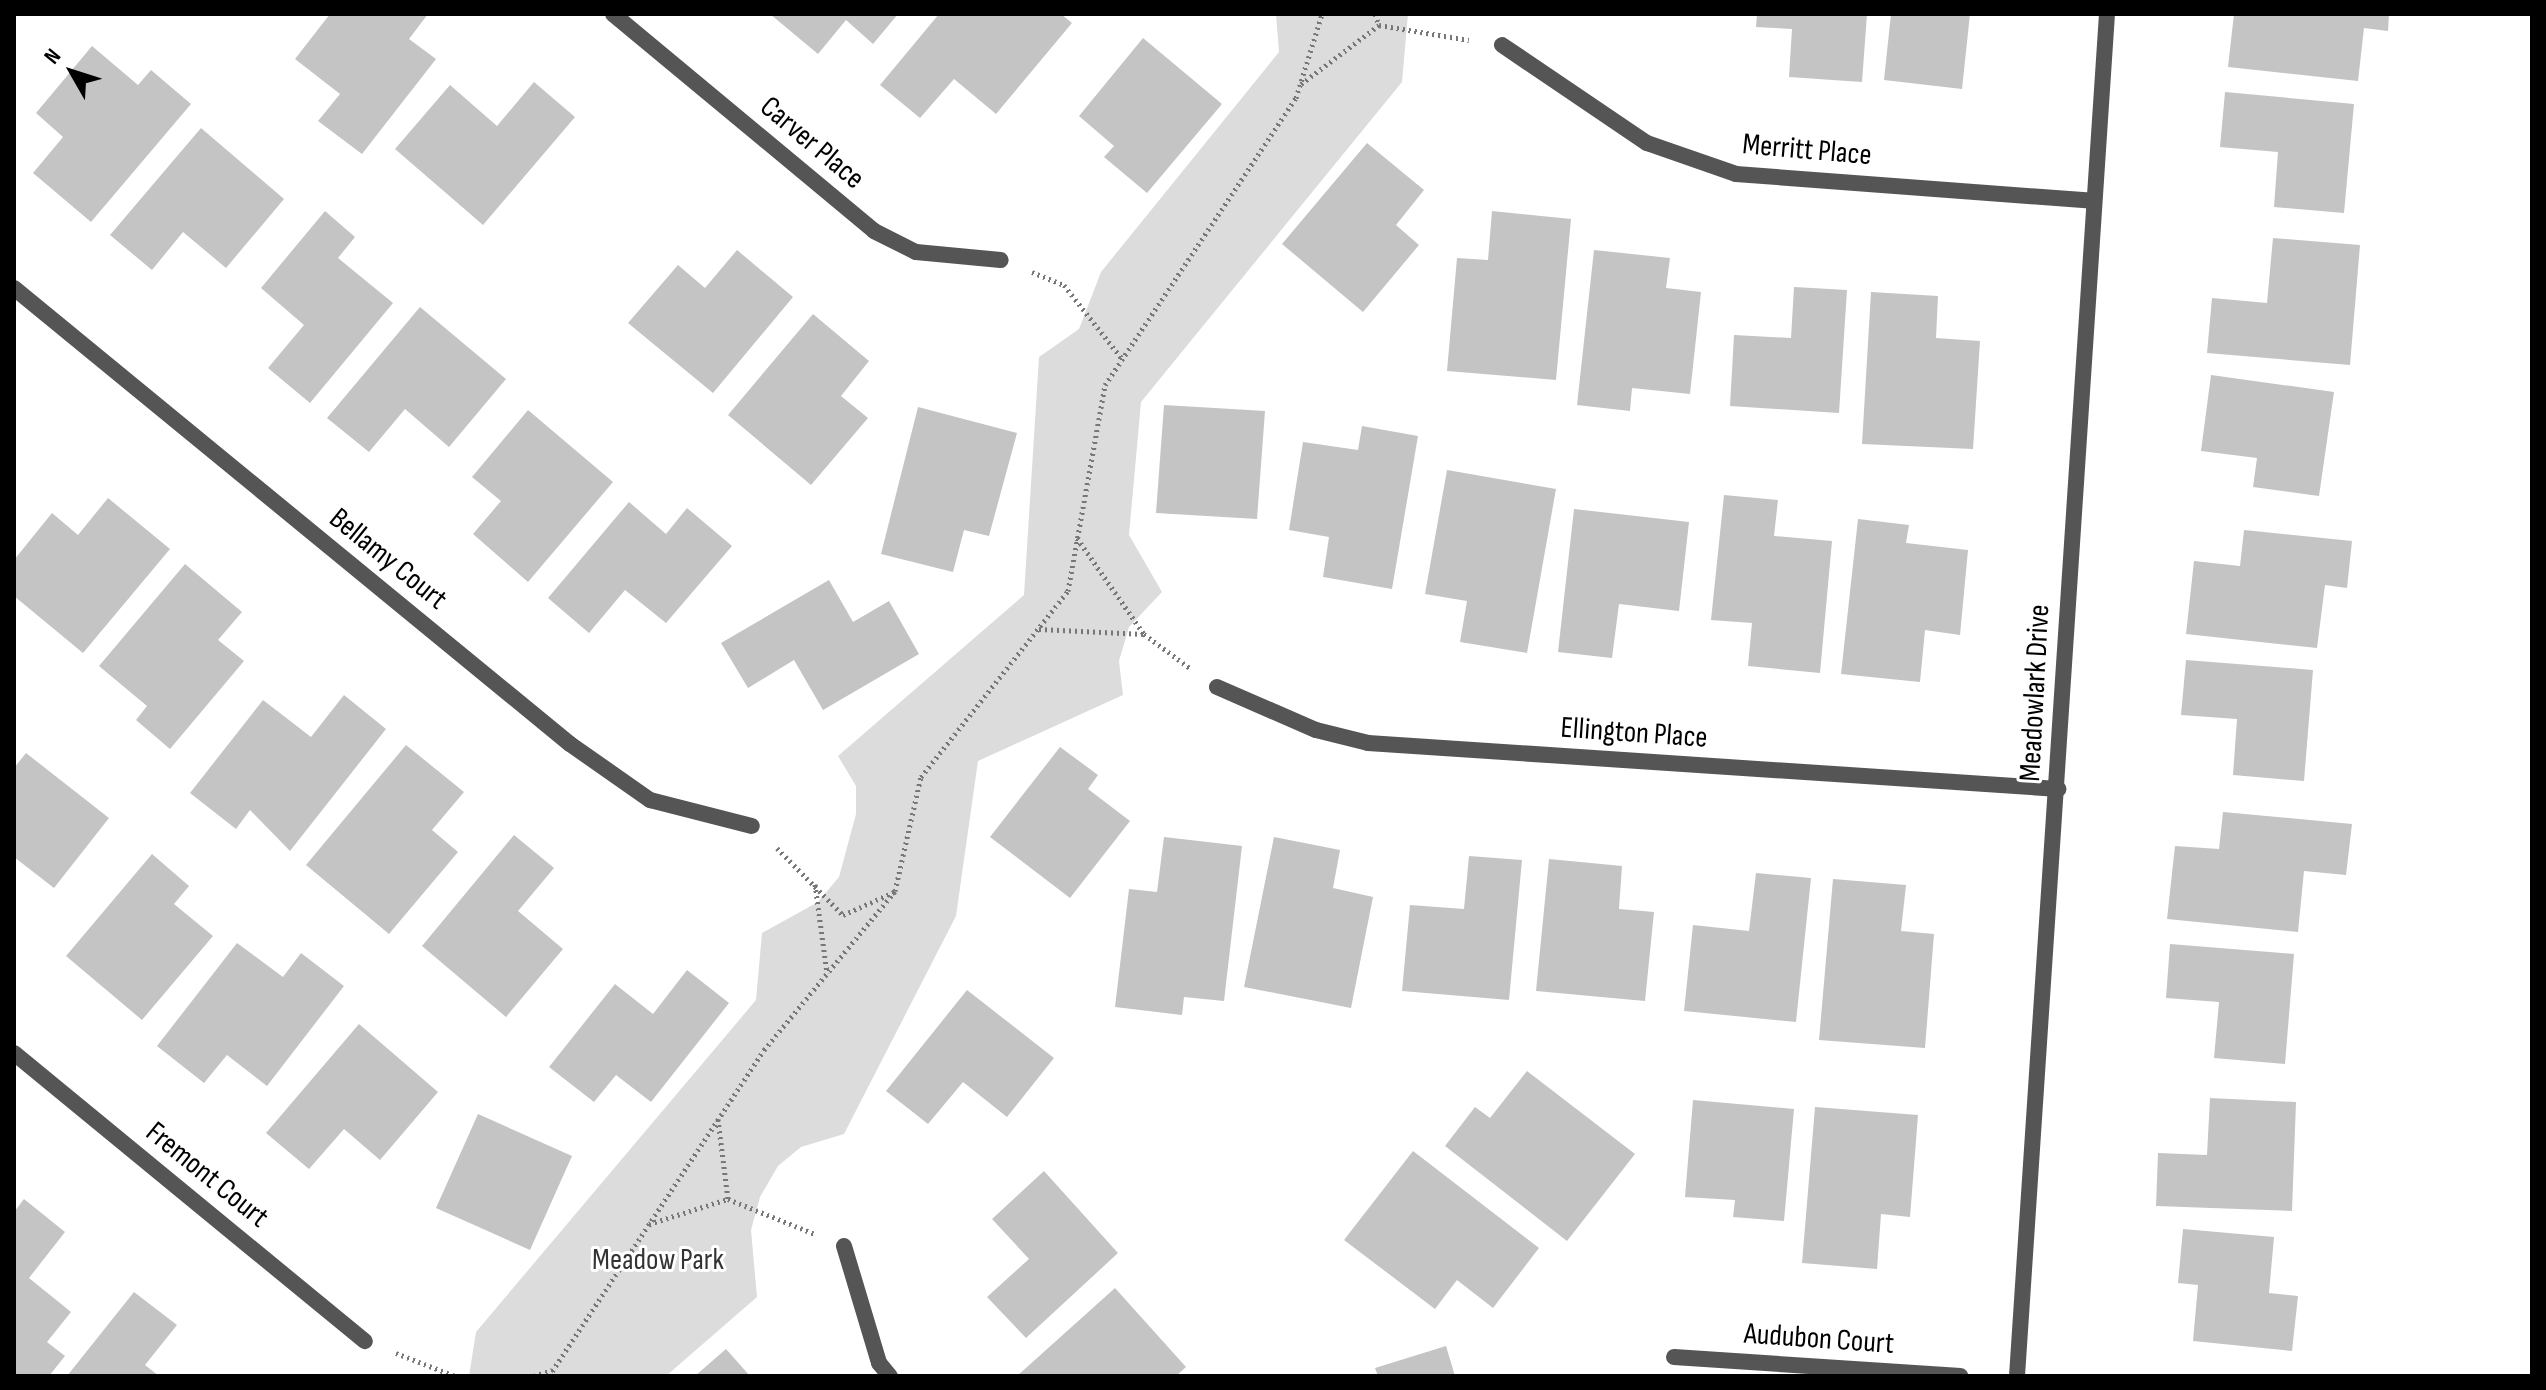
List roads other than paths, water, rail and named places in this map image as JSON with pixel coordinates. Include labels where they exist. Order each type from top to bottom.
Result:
[{"type":"street","name":"Carver Place","points":[[613,14],[874,231],[916,252],[1001,260]]},
{"type":"street","name":"Meadowlark Drive","points":[[2017,1376],[2107,14]]},
{"type":"street","name":"Merritt Place","points":[[1502,45],[1647,143],[1736,174],[2093,201]]},
{"type":"street","name":"Bellamy Court","points":[[14,288],[570,744],[650,800],[752,826]]},
{"type":"street","name":"Ellington Place","points":[[1217,687],[1316,730],[1368,743],[2058,789]]},
{"type":"street","name":"Fremont Court","points":[[14,1053],[365,1341]]},
{"type":"street","points":[[844,1246],[879,1363],[890,1376]]},
{"type":"street","name":"Audubon Court","points":[[1674,1357],[1960,1376]]},
{"type":"park label","name":"Meadow Park","points":[[658,1260]]}]
